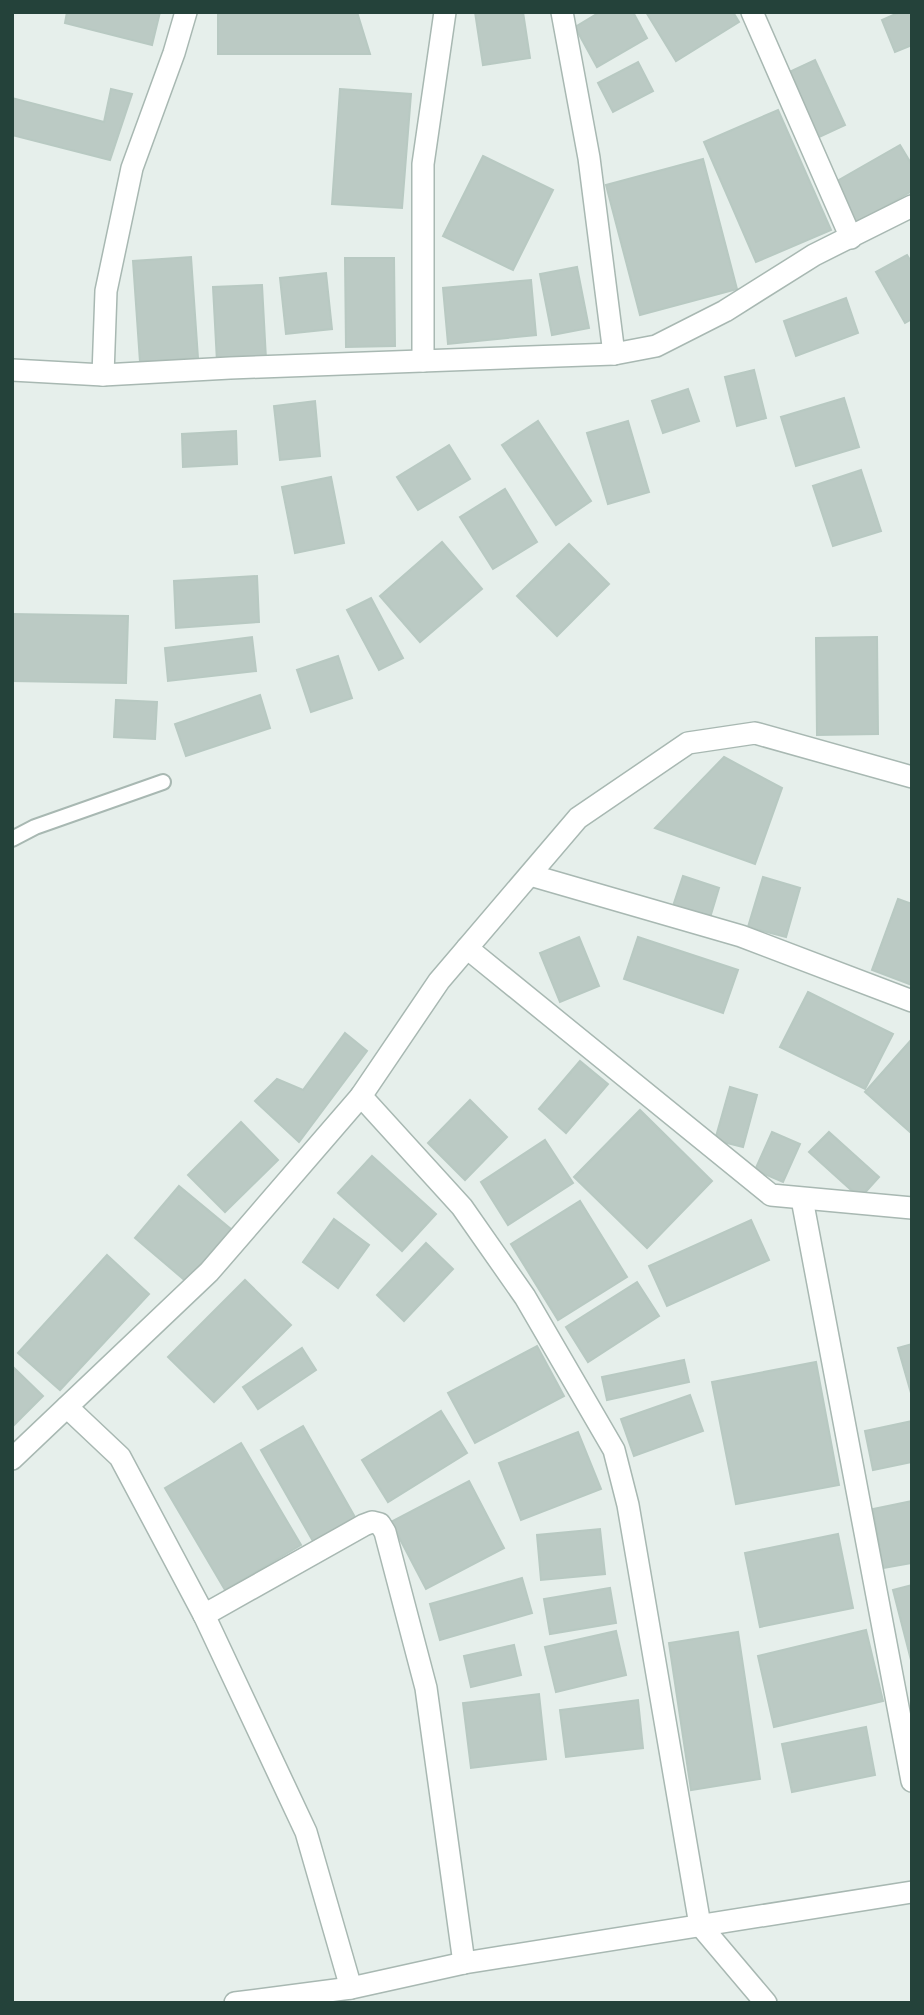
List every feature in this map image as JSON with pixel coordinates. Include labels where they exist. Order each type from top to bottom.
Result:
[{"type":"street","points":[[103,375],[106,291],[132,168],[186,12]]},
{"type":"street","points":[[423,361],[423,164],[446,12]]},
{"type":"street","points":[[562,12],[589,158],[614,354]]},
{"type":"street","points":[[752,12],[851,237]]},
{"type":"street","points":[[12,370],[103,375],[614,354],[656,346],[724,311],[814,255],[912,206]]},
{"type":"street","points":[[12,1459],[209,1272],[362,1096],[439,981],[578,818],[688,743],[755,733],[912,777]]},
{"type":"street","points":[[530,875],[741,936],[912,1001]]},
{"type":"street","points":[[467,948],[771,1195],[912,1208]]},
{"type":"street","points":[[362,1096],[470,1218],[525,1297],[614,1450],[628,1505],[700,1925],[765,2003]]},
{"type":"street","points":[[802,1199],[912,1781]]},
{"type":"street","points":[[67,1407],[120,1457],[205,1615],[306,1832],[351,1988]]},
{"type":"street","points":[[205,1615],[364,1525],[372,1522],[380,1524],[385,1532],[426,1688],[464,1963]]},
{"type":"street","points":[[235,2003],[351,1988],[464,1963],[912,1892]]},
{"type":"lane","points":[[12,839],[35,827],[163,782]]},
{"type":"building","points":[[67,12],[160,12],[152,45],[65,23]]},
{"type":"building","points":[[218,12],[357,12],[370,54],[218,54]]},
{"type":"building","points":[[475,12],[523,12],[530,58],[483,65]]},
{"type":"building","points":[[600,12],[633,12],[647,38],[597,67],[575,27]]},
{"type":"building","points":[[646,12],[733,12],[739,22],[676,61]]},
{"type":"building","points":[[900,12],[912,12],[912,45],[895,52],[882,20]]},
{"type":"building","points":[[815,60],[845,125],[815,139],[785,74]]},
{"type":"building","points":[[638,62],[653,91],[613,112],[598,83]]},
{"type":"building","points":[[111,89],[132,94],[110,160],[12,135],[12,98],[104,122]]},
{"type":"building","points":[[340,89],[411,94],[402,208],[332,204]]},
{"type":"building","points":[[778,110],[831,230],[756,262],[704,142]]},
{"type":"building","points":[[900,145],[912,165],[912,191],[853,225],[830,185]]},
{"type":"building","points":[[483,156],[553,190],[513,270],[443,236]]},
{"type":"building","points":[[703,159],[737,289],[640,315],[606,185]]},
{"type":"building","points":[[907,255],[912,263],[912,319],[905,323],[876,272]]},
{"type":"building","points":[[191,257],[198,358],[140,362],[133,261]]},
{"type":"building","points":[[345,258],[394,258],[395,346],[346,347]]},
{"type":"building","points":[[577,267],[589,328],[552,335],[540,274]]},
{"type":"building","points":[[326,273],[332,329],[286,334],[280,278]]},
{"type":"building","points":[[531,280],[536,335],[448,344],[443,288]]},
{"type":"building","points":[[262,285],[266,359],[217,362],[213,287]]},
{"type":"building","points":[[846,298],[858,333],[796,356],[784,321]]},
{"type":"building","points":[[754,370],[766,418],[737,426],[725,377]]},
{"type":"building","points":[[688,389],[699,421],[663,433],[652,401]]},
{"type":"building","points":[[844,398],[859,447],[796,466],[781,417]]},
{"type":"building","points":[[315,401],[320,456],[280,460],[274,406]]},
{"type":"building","points":[[538,421],[591,501],[556,525],[502,445]]},
{"type":"building","points":[[628,421],[649,492],[608,504],[587,433]]},
{"type":"building","points":[[236,431],[237,464],[183,467],[182,434]]},
{"type":"building","points":[[449,445],[470,479],[418,510],[397,477]]},
{"type":"building","points":[[861,470],[881,531],[833,546],[813,486]]},
{"type":"building","points":[[331,477],[344,543],[295,553],[282,487]]},
{"type":"building","points":[[505,489],[537,542],[493,569],[460,517]]},
{"type":"building","points":[[442,542],[482,589],[420,642],[380,596]]},
{"type":"building","points":[[569,544],[609,584],[557,636],[517,596]]},
{"type":"building","points":[[257,576],[259,622],[176,628],[174,581]]},
{"type":"building","points":[[371,598],[403,658],[379,670],[347,610]]},
{"type":"building","points":[[12,614],[128,616],[126,683],[12,681]]},
{"type":"building","points":[[252,637],[256,671],[168,681],[165,648]]},
{"type":"building","points":[[877,637],[878,734],[817,735],[816,638]]},
{"type":"building","points":[[338,656],[352,698],[311,712],[297,670]]},
{"type":"building","points":[[260,695],[270,728],[186,756],[175,724]]},
{"type":"building","points":[[116,700],[157,702],[155,739],[114,737]]},
{"type":"building","points":[[724,757],[782,788],[755,864],[655,828]]},
{"type":"building","points":[[683,876],[719,888],[709,921],[672,909]]},
{"type":"building","points":[[763,877],[800,888],[786,937],[748,927]]},
{"type":"building","points":[[898,899],[912,904],[912,985],[872,970]]},
{"type":"building","points":[[579,937],[599,986],[560,1002],[540,953]]},
{"type":"building","points":[[638,937],[738,970],[723,1013],[624,979]]},
{"type":"building","points":[[808,992],[893,1034],[865,1089],[780,1047]]},
{"type":"building","points":[[345,1033],[367,1051],[299,1142],[255,1101],[277,1079],[303,1090]]},
{"type":"building","points":[[912,1039],[912,1129],[910,1132],[865,1092]]},
{"type":"building","points":[[580,1061],[608,1084],[566,1133],[539,1109]]},
{"type":"building","points":[[730,1087],[757,1095],[743,1147],[715,1140]]},
{"type":"building","points":[[470,1100],[507,1137],[465,1180],[428,1143]]},
{"type":"building","points":[[640,1110],[712,1181],[647,1248],[574,1177]]},
{"type":"building","points":[[241,1122],[278,1160],[225,1212],[188,1175]]},
{"type":"building","points":[[772,1132],[800,1144],[783,1182],[755,1170]]},
{"type":"building","points":[[829,1132],[879,1177],[860,1198],[809,1152]]},
{"type":"building","points":[[545,1140],[573,1183],[508,1225],[481,1182]]},
{"type":"building","points":[[372,1156],[436,1214],[402,1251],[338,1193]]},
{"type":"building","points":[[179,1186],[232,1230],[188,1283],[135,1238]]},
{"type":"building","points":[[580,1201],[627,1277],[558,1320],[511,1244]]},
{"type":"building","points":[[334,1219],[369,1245],[338,1288],[303,1262]]},
{"type":"building","points":[[751,1220],[769,1260],[667,1306],[649,1266]]},
{"type":"building","points":[[426,1243],[453,1269],[404,1321],[377,1295]]},
{"type":"building","points":[[107,1255],[149,1294],[60,1390],[18,1353]]},
{"type":"building","points":[[245,1280],[291,1325],[214,1402],[168,1357]]},
{"type":"building","points":[[637,1282],[659,1316],[588,1362],[566,1327]]},
{"type":"building","points":[[912,1344],[912,1393],[911,1393],[898,1348]]},
{"type":"building","points":[[537,1346],[564,1396],[475,1443],[448,1393]]},
{"type":"building","points":[[302,1348],[316,1370],[258,1409],[243,1387]]},
{"type":"building","points":[[684,1360],[689,1382],[607,1400],[602,1377]]},
{"type":"building","points":[[816,1362],[839,1485],[736,1504],[712,1382]]},
{"type":"building","points":[[12,1366],[43,1396],[12,1427]]},
{"type":"building","points":[[690,1395],[703,1431],[634,1456],[621,1419]]},
{"type":"building","points":[[441,1411],[467,1453],[388,1502],[362,1460]]},
{"type":"building","points":[[912,1421],[912,1462],[873,1470],[865,1431]]},
{"type":"building","points":[[303,1426],[356,1519],[314,1543],[261,1450]]},
{"type":"building","points":[[578,1432],[601,1489],[521,1520],[499,1463]]},
{"type":"building","points":[[241,1443],[301,1545],[225,1590],[165,1488]]},
{"type":"building","points":[[469,1481],[504,1548],[426,1589],[391,1522]]},
{"type":"building","points":[[912,1501],[912,1563],[883,1568],[873,1509]]},
{"type":"building","points":[[600,1529],[605,1574],[541,1580],[537,1535]]},
{"type":"building","points":[[838,1534],[853,1608],[760,1627],[745,1553]]},
{"type":"building","points":[[522,1578],[532,1613],[440,1640],[430,1604]]},
{"type":"building","points":[[912,1585],[912,1664],[893,1590]]},
{"type":"building","points":[[610,1588],[616,1623],[550,1634],[544,1599]]},
{"type":"building","points":[[866,1630],[883,1701],[774,1727],[758,1656]]},
{"type":"building","points":[[616,1631],[626,1675],[556,1692],[545,1647]]},
{"type":"building","points":[[738,1632],[760,1779],[691,1790],[669,1643]]},
{"type":"building","points":[[514,1645],[521,1675],[471,1687],[464,1656]]},
{"type":"building","points":[[539,1694],[546,1759],[471,1768],[463,1703]]},
{"type":"building","points":[[638,1700],[643,1748],[566,1757],[560,1710]]},
{"type":"building","points":[[866,1727],[875,1775],[792,1792],[782,1744]]}]
